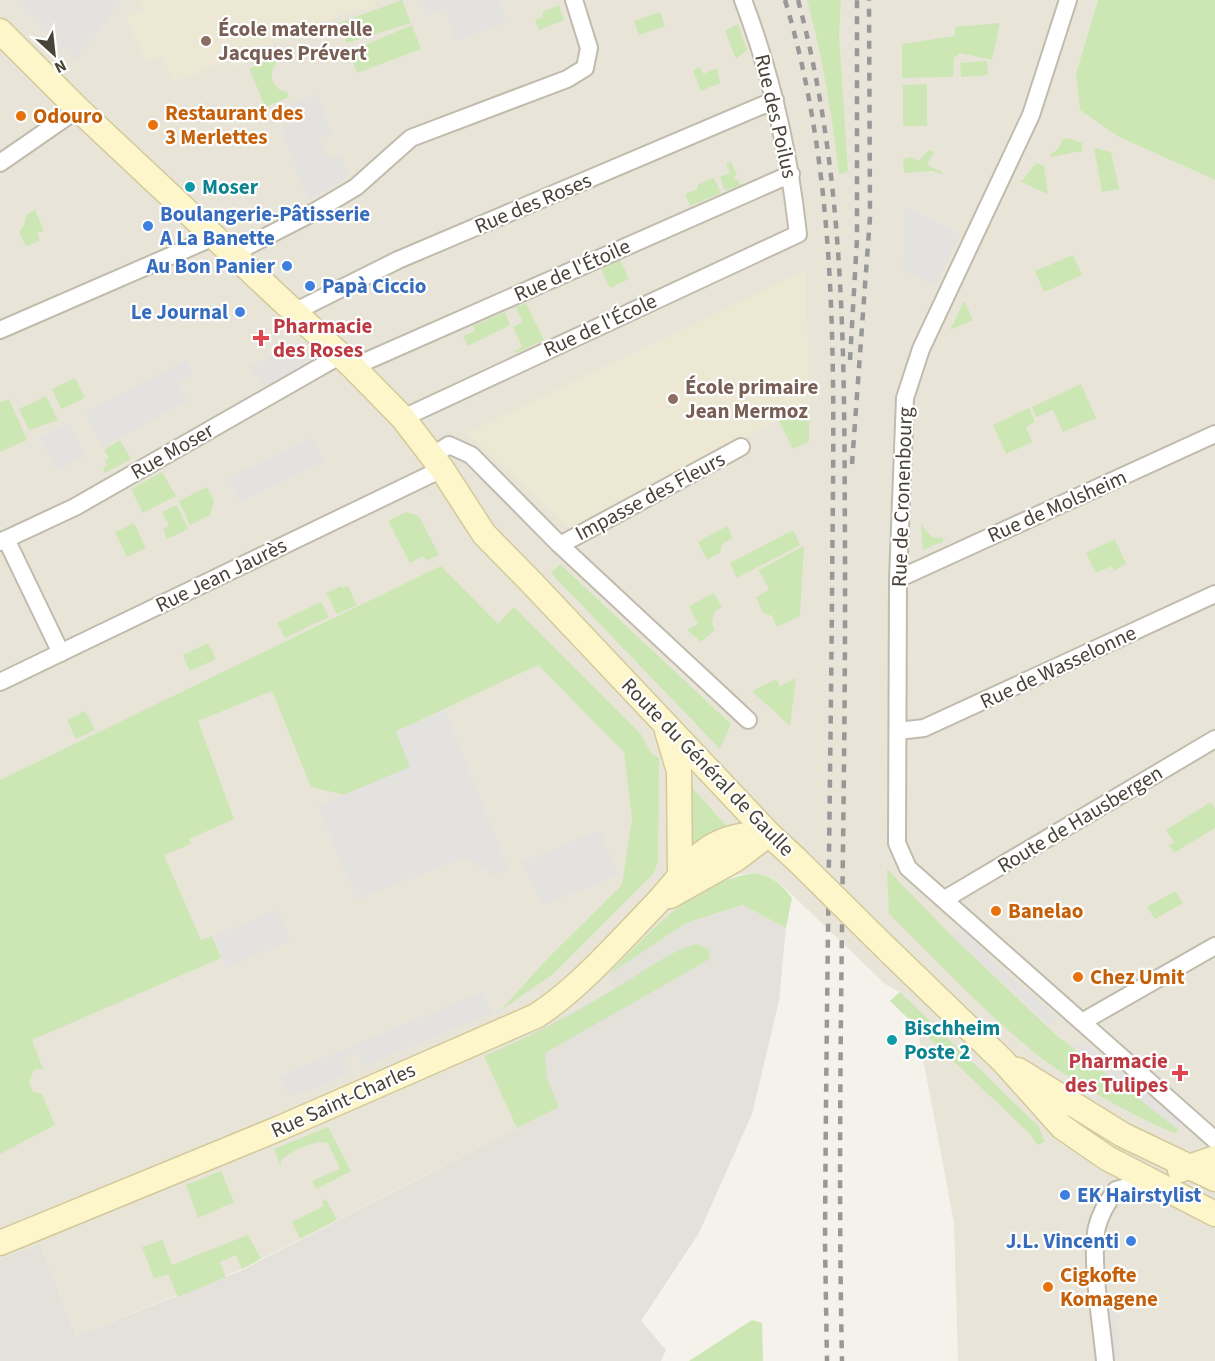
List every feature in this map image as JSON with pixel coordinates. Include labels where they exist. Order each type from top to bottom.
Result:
[{"type":"main road","name":"Route du Général de Gaulle","points":[[0,31],[78,109],[347,361],[403,418],[437,462],[484,534],[501,554],[769,834],[1003,1061],[1062,1127],[1107,1158],[1215,1214]]},
{"type":"main road","points":[[662,720],[671,738],[680,771],[680,873]]},
{"type":"main road","name":"Rue Saint-Charles","points":[[0,1243],[280,1128],[536,1016],[564,994],[653,907],[680,873],[707,850],[724,840],[747,833],[769,834]]},
{"type":"main road","name":"Rue Saint-Charles","points":[[653,907],[736,859],[769,834]]},
{"type":"main road","name":"Route du Général de Gaulle","points":[[1003,1061],[1123,1135],[1215,1179]]},
{"type":"main road","points":[[1150,1181],[1215,1158]]},
{"type":"street","points":[[232,254],[314,212],[356,187],[411,138],[567,79],[585,68],[589,48],[574,0]]},
{"type":"street","name":"Rue des Poilus","points":[[743,0],[775,100],[791,174],[798,234]]},
{"type":"street","name":"Rue de Cronenbourg","points":[[945,899],[908,868],[897,843],[898,579],[902,413],[910,375],[1031,115],[1068,0]]},
{"type":"street","name":"Rue des Roses","points":[[294,312],[398,260],[775,100]]},
{"type":"street","points":[[0,164],[78,109]]},
{"type":"street","name":"Rue de l'Étoile","points":[[347,361],[791,174]]},
{"type":"street","name":"Rue de l'École","points":[[403,418],[798,234]]},
{"type":"street","points":[[0,330],[213,237]]},
{"type":"street","name":"Rue Moser","points":[[3,540],[75,507],[347,361]]},
{"type":"street","name":"Rue de Molsheim","points":[[898,579],[1215,434]]},
{"type":"street","points":[[437,462],[449,446],[471,456],[560,545],[748,720]]},
{"type":"street","name":"Impasse des Fleurs","points":[[560,545],[741,447]]},
{"type":"street","name":"Rue Jean Jaurès","points":[[0,682],[437,462]]},
{"type":"street","points":[[3,540],[61,653]]},
{"type":"street","name":"Rue de Wasselonne","points":[[898,731],[924,728],[1215,594]]},
{"type":"street","name":"Route de Hausbergen","points":[[945,899],[1215,739]]},
{"type":"street","points":[[945,899],[1215,1140]]},
{"type":"street","points":[[1082,1022],[1215,946]]},
{"type":"street","points":[[1105,1361],[1096,1229],[1099,1218],[1116,1190],[1150,1181]]},
{"type":"shaded area","points":[[0,0],[1098,0],[1076,73],[1119,137],[1215,180],[1215,1361],[958,1361],[954,1223],[917,1027],[890,1001],[900,992],[885,984],[781,884],[772,878],[755,873],[737,875],[695,895],[658,924],[607,976],[616,989],[516,1042],[551,1111],[242,1269],[76,1336],[40,1244],[0,1259]]},
{"type":"shaded area","points":[[14,0],[122,0],[75,61]]},
{"type":"shaded area","name":"École maternelle Jacques Prévert","points":[[140,0],[374,0],[376,7],[341,15],[260,48],[263,56],[233,68],[229,60],[174,82],[162,55],[146,61],[126,17],[144,11]]},
{"type":"shaded area","points":[[421,0],[499,0],[507,22],[455,41],[444,10],[427,16]]},
{"type":"shaded area","points":[[317,94],[332,134],[320,139],[328,159],[340,154],[349,176],[308,201],[281,128],[296,121],[289,105]]},
{"type":"shaded area","points":[[904,206],[960,234],[935,286],[903,271]]},
{"type":"shaded area","name":"École primaire Jean Mermoz","points":[[805,270],[810,403],[573,531],[467,433]]},
{"type":"shaded area","points":[[295,343],[314,360],[264,388],[250,367]]},
{"type":"shaded area","points":[[186,359],[193,375],[178,383],[188,401],[103,447],[85,413]]},
{"type":"shaded area","points":[[69,422],[86,456],[57,471],[39,437]]},
{"type":"shaded area","points":[[312,437],[324,461],[240,502],[227,478]]},
{"type":"shaded area","points":[[445,711],[509,870],[494,876],[464,858],[357,900],[317,806],[410,767],[396,731]]},
{"type":"shaded area","points":[[600,830],[618,875],[543,906],[521,862]]},
{"type":"shaded area","points":[[743,905],[786,928],[779,1001],[752,1114],[699,1233],[641,1321],[666,1350],[661,1361],[0,1361],[0,1259],[40,1244],[76,1336],[240,1271],[551,1111],[516,1042],[615,989],[607,976],[686,923]]},
{"type":"shaded area","points":[[278,909],[291,941],[226,968],[212,936]]},
{"type":"shaded area","points":[[961,927],[998,966],[1058,1018],[1050,1026],[951,935]]},
{"type":"shaded area","points":[[483,991],[492,1013],[363,1067],[357,1053],[342,1059],[348,1074],[290,1098],[280,1076]]},
{"type":"shaded area","points":[[1084,1042],[1182,1118],[1179,1130],[1070,1045]]},
{"type":"shaded area","points":[[1111,1306],[1117,1306],[1120,1358],[1114,1359]]},
{"type":"green space","points":[[402,0],[411,23],[347,43],[339,23]]},
{"type":"green space","points":[[807,0],[841,0],[839,34],[848,172],[839,174],[818,43]]},
{"type":"green space","points":[[1098,0],[1215,0],[1215,180],[1119,137],[1080,110],[1076,73]]},
{"type":"green space","points":[[559,5],[564,20],[539,30],[535,20],[543,17],[542,12]]},
{"type":"green space","points":[[660,12],[665,26],[639,35],[634,21]]},
{"type":"green space","points":[[1000,23],[992,60],[960,53],[954,58],[953,77],[902,78],[902,44],[955,36],[955,27]]},
{"type":"green space","points":[[738,24],[747,50],[736,59],[725,31]]},
{"type":"green space","points":[[412,25],[421,49],[357,73],[349,52]]},
{"type":"green space","points":[[274,58],[276,64],[272,73],[273,81],[278,88],[287,92],[289,97],[265,107],[249,68]]},
{"type":"green space","points":[[987,61],[988,75],[961,77],[960,63]]},
{"type":"green space","points":[[700,67],[703,74],[717,68],[720,83],[701,91],[693,71]]},
{"type":"green space","points":[[927,84],[927,126],[903,126],[903,85]]},
{"type":"green space","points":[[1069,138],[1082,143],[1082,151],[1051,157],[1050,155],[1058,149],[1063,139]]},
{"type":"green space","points":[[1094,148],[1111,152],[1119,189],[1102,192]]},
{"type":"green space","points":[[929,150],[934,152],[927,165],[942,172],[941,174],[932,171],[904,173],[903,159],[910,157],[918,161]]},
{"type":"green space","points":[[731,162],[737,175],[734,177],[741,185],[725,191],[720,177],[730,173],[726,164]]},
{"type":"green space","points":[[1036,163],[1044,166],[1048,194],[1021,182]]},
{"type":"green space","points":[[714,178],[721,193],[690,206],[685,194],[698,189],[697,185]]},
{"type":"green space","points":[[35,210],[44,231],[37,233],[40,240],[26,247],[19,232],[24,225],[26,215]]},
{"type":"green space","points":[[1073,255],[1082,275],[1044,292],[1035,271]]},
{"type":"green space","points":[[620,260],[629,279],[610,288],[601,269]]},
{"type":"green space","points":[[965,302],[973,320],[950,330],[963,303]]},
{"type":"green space","points":[[526,303],[544,340],[516,353],[515,351],[522,347],[513,327],[523,322],[516,307]]},
{"type":"green space","points":[[505,312],[510,325],[468,346],[463,336],[475,331],[473,326]]},
{"type":"green space","points":[[75,378],[85,398],[61,409],[52,389]]},
{"type":"green space","points":[[1081,384],[1096,418],[1063,432],[1053,410],[1036,417],[1032,407]]},
{"type":"green space","points":[[46,396],[58,420],[29,430],[19,409]]},
{"type":"green space","points":[[9,399],[27,440],[0,452],[0,403]]},
{"type":"green space","points":[[809,405],[809,441],[793,449],[779,421]]},
{"type":"green space","points":[[1029,408],[1035,422],[1026,427],[1032,442],[1006,454],[993,425]]},
{"type":"green space","points":[[120,440],[131,459],[105,473],[103,468],[107,465],[105,460],[109,458],[104,450]]},
{"type":"green space","points":[[162,472],[176,496],[143,513],[131,489]]},
{"type":"green space","points":[[207,487],[214,501],[210,515],[190,525],[179,501]]},
{"type":"green space","points":[[177,505],[188,529],[167,539],[163,529],[169,526],[162,512]]},
{"type":"green space","points":[[406,512],[419,516],[439,555],[426,561],[423,556],[410,563],[388,521]]},
{"type":"green space","points":[[134,523],[146,548],[127,557],[115,532]]},
{"type":"green space","points":[[921,523],[931,536],[942,537],[944,541],[923,550]]},
{"type":"green space","points":[[727,526],[733,538],[722,544],[720,553],[707,560],[698,542]]},
{"type":"green space","points":[[793,530],[800,545],[737,578],[730,563]]},
{"type":"green space","points":[[1115,539],[1126,564],[1114,571],[1112,566],[1096,573],[1086,553]]},
{"type":"green space","points":[[804,546],[800,616],[777,627],[772,616],[763,613],[756,597],[769,590],[759,570]]},
{"type":"green space","points":[[560,564],[731,724],[720,749],[551,573]]},
{"type":"green space","points":[[441,566],[498,624],[514,607],[640,733],[652,754],[659,758],[658,862],[653,874],[553,974],[501,1010],[549,957],[622,885],[632,819],[624,752],[538,665],[397,731],[410,767],[345,795],[311,787],[272,691],[198,721],[234,819],[189,839],[191,844],[164,855],[201,940],[212,936],[221,958],[32,1040],[43,1069],[34,1070],[29,1083],[33,1092],[42,1094],[55,1125],[0,1154],[0,780]]},
{"type":"green space","points":[[342,586],[343,588],[348,586],[357,605],[337,614],[326,593]]},
{"type":"green space","points":[[714,593],[722,607],[714,612],[712,624],[715,630],[701,642],[687,630],[698,624],[689,606]]},
{"type":"green space","points":[[321,602],[329,617],[285,638],[277,623]]},
{"type":"green space","points":[[208,643],[216,659],[190,671],[183,655]]},
{"type":"green space","points":[[796,678],[790,726],[752,691],[776,679],[780,686]]},
{"type":"green space","points":[[85,711],[95,730],[76,739],[67,720]]},
{"type":"green space","points":[[688,783],[729,829],[691,854]]},
{"type":"green space","points":[[1211,802],[1215,809],[1215,828],[1174,853],[1169,845],[1174,842],[1166,830]]},
{"type":"green space","points":[[887,869],[951,935],[1056,1035],[1179,1130],[1174,1133],[1084,1086],[1035,1053],[997,1020],[889,914]]},
{"type":"green space","points":[[755,873],[776,881],[792,898],[786,928],[743,905],[686,923],[607,976],[673,911],[711,886]]},
{"type":"green space","points":[[1175,891],[1183,903],[1155,919],[1147,907]]},
{"type":"green space","points":[[697,944],[710,950],[709,959],[545,1053],[547,1079],[559,1107],[517,1128],[484,1056],[551,1025],[665,958]]},
{"type":"green space","points":[[900,992],[1038,1126],[1045,1142],[1037,1145],[1030,1134],[890,1001]]},
{"type":"green space","points":[[328,1127],[351,1171],[316,1189],[312,1181],[340,1169],[328,1143],[316,1143],[297,1150],[281,1160],[281,1167],[274,1149]]},
{"type":"green space","points":[[221,1171],[234,1202],[198,1218],[186,1185]]},
{"type":"green space","points":[[326,1199],[337,1220],[300,1239],[292,1222],[324,1206],[322,1201]]},
{"type":"green space","points":[[248,1235],[261,1259],[242,1269],[236,1255],[220,1262],[226,1277],[178,1297],[168,1274],[154,1279],[142,1247],[162,1240],[172,1265]]},
{"type":"green space","points":[[752,1320],[762,1323],[763,1361],[689,1361]]},
{"type":"railway","points":[[785,0],[804,73],[817,147],[826,222],[831,297],[833,448],[825,1245],[827,1361]]},
{"type":"railway","points":[[798,0],[814,68],[826,137],[840,274],[843,343],[845,552],[840,1159],[842,1361]]},
{"type":"railway","points":[[850,360],[857,239],[857,0]]},
{"type":"railway","points":[[852,464],[870,217],[869,0]]},
{"type":"place","name":"École maternelle Jacques Prévert","points":[[206,41]]},
{"type":"place","name":"Odouro","points":[[21,116]]},
{"type":"place","name":"Restaurant des 3 Merlettes","points":[[153,125]]},
{"type":"place","name":"Moser","points":[[190,187]]},
{"type":"place","name":"Boulangerie-Pâtisserie A La Banette","points":[[148,226]]},
{"type":"place","name":"Au Bon Panier","points":[[287,266]]},
{"type":"place","name":"Papà Ciccio","points":[[310,286]]},
{"type":"place","name":"Le Journal","points":[[240,312]]},
{"type":"place","name":"Pharmacie des Roses","points":[[261,338]]},
{"type":"place","name":"École primaire Jean Mermoz","points":[[673,399]]},
{"type":"place","name":"Banelao","points":[[996,911]]},
{"type":"place","name":"Chez Umit","points":[[1078,977]]},
{"type":"place","name":"Bischheim Poste 2","points":[[892,1040]]},
{"type":"place","name":"Pharmacie des Tulipes","points":[[1180,1073]]},
{"type":"place","name":"EK Hairstylist","points":[[1065,1195]]},
{"type":"place","name":"J.L. Vincenti","points":[[1131,1241]]},
{"type":"place","name":"Cigkofte Komagene","points":[[1048,1287]]}]
